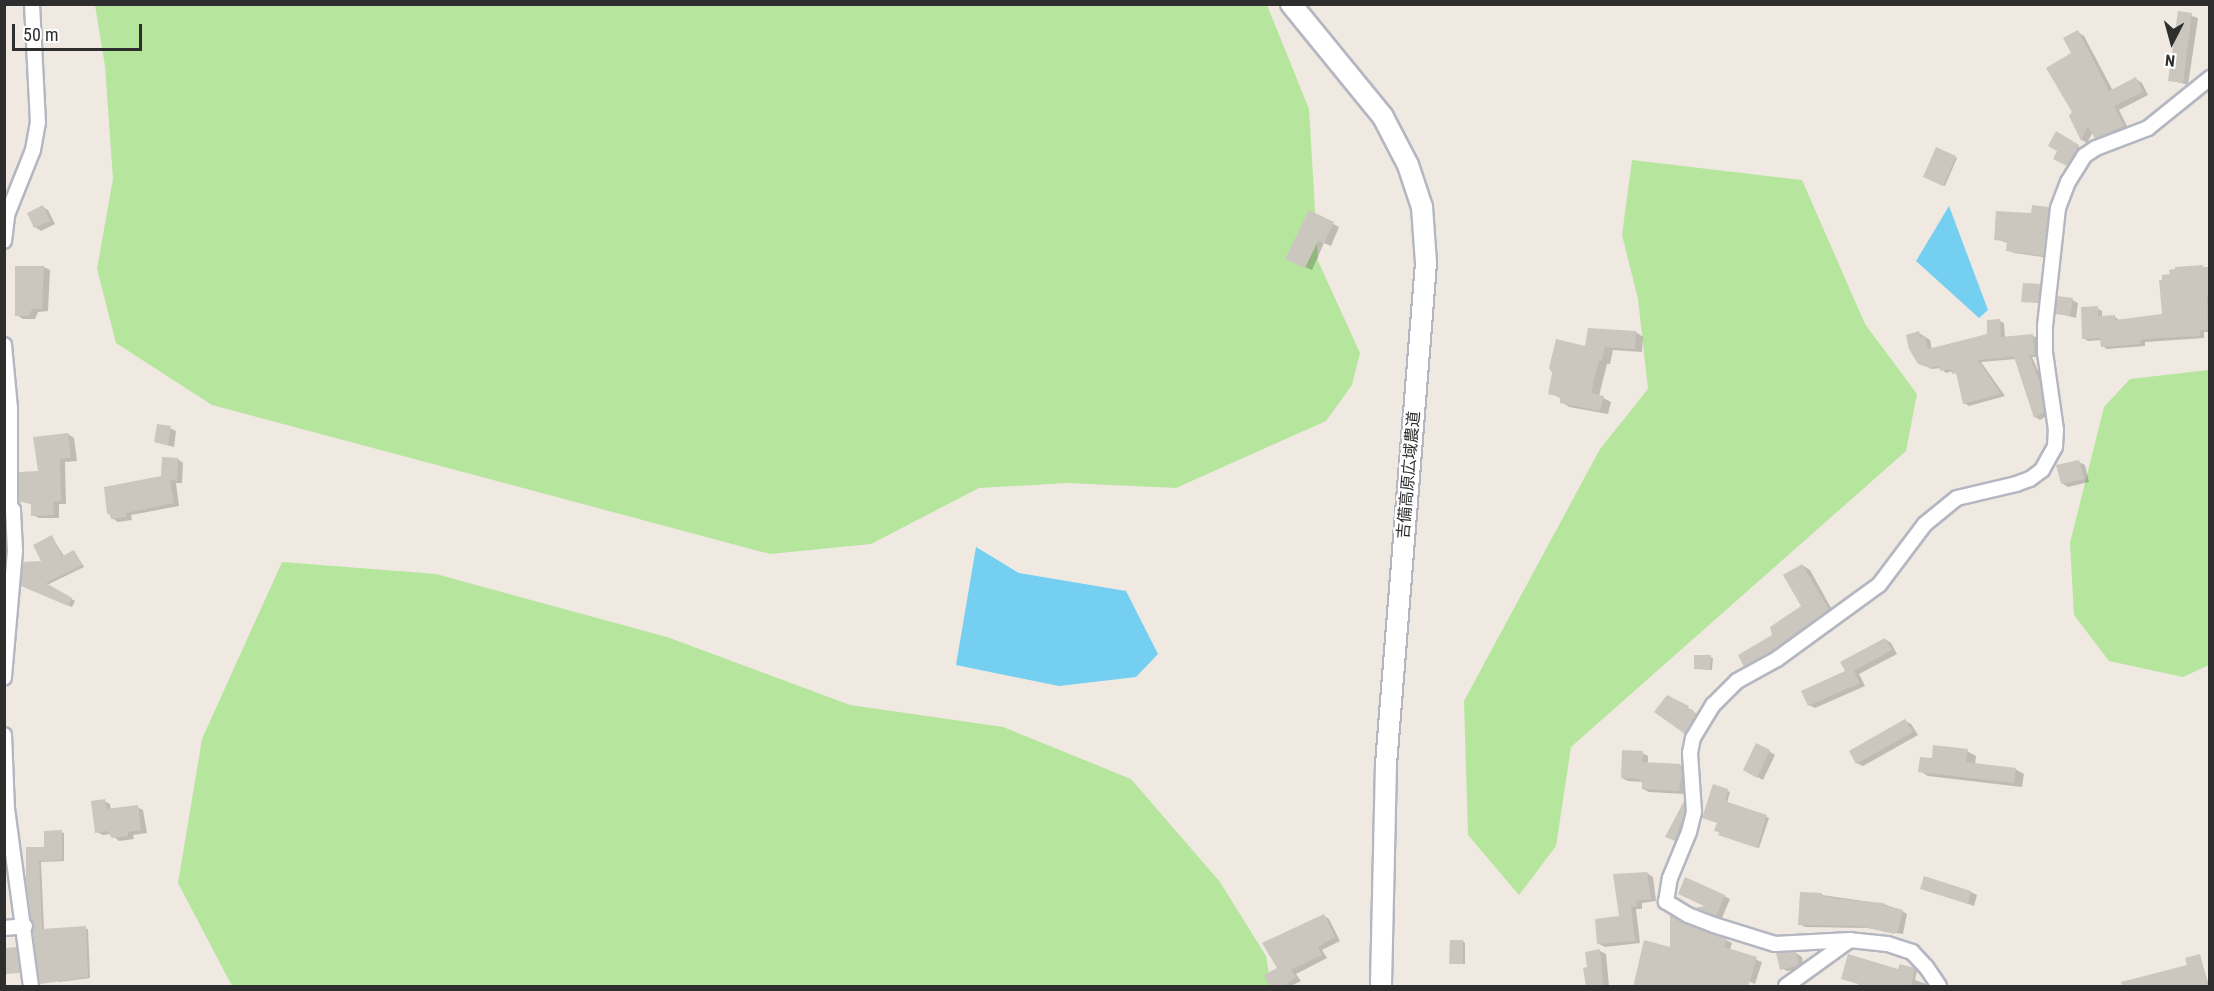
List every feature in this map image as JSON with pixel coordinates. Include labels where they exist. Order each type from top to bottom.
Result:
[{"type":"street","points":[[4,241],[7,215],[33,150],[38,123],[32,4]]},
{"type":"street","name":"吉備高原広域農道","points":[[1291,4],[1383,117],[1408,165],[1422,207],[1426,263],[1386,764],[1381,987]]},
{"type":"street","points":[[1939,987],[1926,967],[1912,952],[1887,944],[1850,940],[1775,944],[1714,926],[1666,902],[1670,878],[1689,832],[1694,812],[1690,753],[1693,738],[1713,705],[1737,681],[1777,659],[1879,585],[1925,524],[1957,498],[2016,484],[2030,479],[2042,470],[2055,447],[2056,430],[2045,352],[2045,326],[2058,208],[2068,182],[2084,156],[2096,148],[2148,128],[2210,78]]},
{"type":"street","points":[[4,345],[10,507],[13,510],[15,551],[4,678]]},
{"type":"street","points":[[4,735],[7,809],[25,926],[31,987]]},
{"type":"street","points":[[4,928],[25,926]]},
{"type":"street","points":[[1786,987],[1850,940]]},
{"type":"green space","points":[[95,5],[1267,5],[1309,109],[1318,261],[1360,353],[1352,385],[1326,421],[1176,488],[1068,483],[979,488],[871,544],[770,554],[212,405],[116,343],[97,269],[113,179],[105,66]]},
{"type":"green space","points":[[1632,160],[1802,180],[1865,324],[1917,394],[1906,451],[1571,747],[1556,846],[1519,895],[1468,835],[1464,701],[1600,449],[1648,389],[1638,299],[1622,235]]},
{"type":"green space","points":[[2209,370],[2209,665],[2183,677],[2109,661],[2074,615],[2070,543],[2104,407],[2130,379]]},
{"type":"green space","points":[[282,562],[436,574],[667,637],[850,705],[1003,727],[1131,779],[1220,882],[1266,956],[1271,986],[232,986],[178,883],[202,739]]},
{"type":"water","points":[[1949,206],[1988,310],[1979,318],[1916,261]]},
{"type":"water","points":[[976,547],[1019,573],[1126,591],[1158,654],[1136,677],[1059,686],[956,665]]},
{"type":"building","points":[[2178,11],[2192,13],[2183,83],[2168,81]]},
{"type":"building","points":[[2078,30],[2109,91],[2136,77],[2143,92],[2114,106],[2124,126],[2095,139],[2088,126],[2081,141],[2069,116],[2072,112],[2046,68],[2071,53],[2063,38]]},
{"type":"building","points":[[2056,131],[2079,145],[2067,166],[2053,159],[2057,151],[2048,146]]},
{"type":"building","points":[[1936,147],[1956,156],[1943,186],[1923,177]]},
{"type":"building","points":[[43,205],[50,221],[34,228],[27,213]]},
{"type":"building","points":[[2032,205],[2049,207],[2044,256],[2006,251],[2007,241],[1994,240],[1996,211],[2031,213]]},
{"type":"building","points":[[1309,210],[1334,222],[1324,243],[1318,241],[1305,268],[1285,259]]},
{"type":"building","points":[[2203,265],[2203,267],[2210,267],[2210,296],[2207,296],[2208,330],[2200,330],[2200,336],[2140,340],[2141,344],[2101,347],[2100,338],[2082,339],[2081,307],[2098,306],[2098,316],[2115,315],[2115,320],[2162,314],[2159,280],[2162,280],[2162,275],[2170,274],[2169,270],[2175,267]]},
{"type":"building","points":[[15,266],[44,266],[42,309],[32,309],[29,316],[15,316]]},
{"type":"building","points":[[2023,283],[2041,284],[2038,303],[2021,302]]},
{"type":"building","points":[[2057,296],[2073,298],[2070,316],[2055,314]]},
{"type":"building","points":[[2000,319],[2001,337],[2033,334],[2035,355],[2029,355],[2040,383],[2044,412],[2034,418],[2014,357],[1978,360],[2001,394],[1963,404],[1956,373],[1952,374],[1951,369],[1940,371],[1939,366],[1930,368],[1918,364],[1909,349],[1906,335],[1919,331],[1920,337],[1925,336],[1928,349],[1987,334],[1987,320]]},
{"type":"building","points":[[1588,328],[1636,331],[1635,349],[1605,347],[1602,361],[1599,360],[1591,393],[1604,396],[1600,411],[1560,403],[1560,397],[1548,394],[1552,373],[1549,368],[1556,339],[1585,346]]},
{"type":"building","points":[[157,424],[171,426],[168,445],[154,442]]},
{"type":"building","points":[[68,433],[71,458],[60,459],[61,501],[53,502],[54,515],[31,516],[31,503],[19,502],[19,472],[38,471],[33,437]]},
{"type":"building","points":[[162,457],[178,458],[177,481],[170,480],[174,503],[126,513],[126,517],[111,519],[110,514],[107,514],[104,487],[161,476]]},
{"type":"building","points":[[2079,460],[2084,479],[2061,484],[2056,465]]},
{"type":"building","points":[[52,535],[62,556],[74,550],[82,565],[46,583],[72,598],[68,606],[21,586],[23,562],[41,561],[33,545]]},
{"type":"building","points":[[1802,564],[1829,610],[1772,651],[1744,667],[1738,655],[1772,635],[1770,627],[1801,606],[1783,575]]},
{"type":"building","points":[[1885,638],[1892,650],[1854,671],[1860,683],[1808,706],[1801,691],[1845,671],[1840,662]]},
{"type":"building","points":[[1694,655],[1711,655],[1710,670],[1694,669]]},
{"type":"building","points":[[1667,695],[1689,706],[1688,708],[1697,714],[1685,734],[1654,712]]},
{"type":"building","points":[[1905,719],[1913,732],[1856,764],[1849,751]]},
{"type":"building","points":[[1756,743],[1770,750],[1757,778],[1743,770]]},
{"type":"building","points":[[1933,745],[1968,749],[1966,762],[2016,768],[2014,783],[1918,772],[1920,757],[1932,758]]},
{"type":"building","points":[[1622,750],[1643,751],[1642,762],[1680,764],[1682,773],[1679,791],[1642,789],[1642,782],[1639,779],[1621,778]]},
{"type":"building","points":[[1713,784],[1728,789],[1725,801],[1767,815],[1757,848],[1718,835],[1719,832],[1714,831],[1717,823],[1702,818]]},
{"type":"building","points":[[105,799],[106,809],[138,805],[141,830],[128,832],[128,836],[112,838],[107,831],[95,833],[91,801]]},
{"type":"building","points":[[1684,801],[1685,811],[1675,841],[1665,837]]},
{"type":"building","points":[[62,830],[62,860],[39,861],[42,929],[86,926],[88,977],[40,984],[26,880],[26,847],[44,847],[44,831]]},
{"type":"building","points":[[1647,872],[1651,899],[1636,901],[1637,906],[1631,907],[1635,941],[1597,944],[1595,919],[1619,916],[1613,874]]},
{"type":"building","points":[[1924,876],[1971,891],[1968,904],[1920,889]]},
{"type":"building","points":[[1685,877],[1725,895],[1716,916],[1695,908],[1704,906],[1678,894]]},
{"type":"building","points":[[1800,892],[1822,893],[1822,896],[1840,899],[1884,903],[1884,905],[1903,910],[1898,931],[1894,934],[1860,926],[1798,925]]},
{"type":"building","points":[[1324,914],[1335,937],[1318,947],[1322,955],[1291,970],[1296,977],[1283,987],[1270,987],[1264,975],[1277,968],[1262,943]]},
{"type":"building","points":[[1670,915],[1727,938],[1724,947],[1757,957],[1748,987],[1633,987],[1644,940],[1670,947]]},
{"type":"building","points":[[1450,940],[1463,940],[1463,964],[1449,964]]},
{"type":"building","points":[[17,947],[20,973],[4,974],[4,948]]},
{"type":"building","points":[[1600,949],[1603,985],[1586,987],[1583,968],[1587,967],[1585,952]]},
{"type":"building","points":[[1796,952],[1799,965],[1780,970],[1776,953]]},
{"type":"building","points":[[1848,954],[1898,969],[1900,964],[1915,968],[1911,987],[1858,987],[1858,984],[1841,979]]},
{"type":"building","points":[[2200,954],[2208,987],[2122,987],[2121,982],[2187,965],[2185,958]]}]
